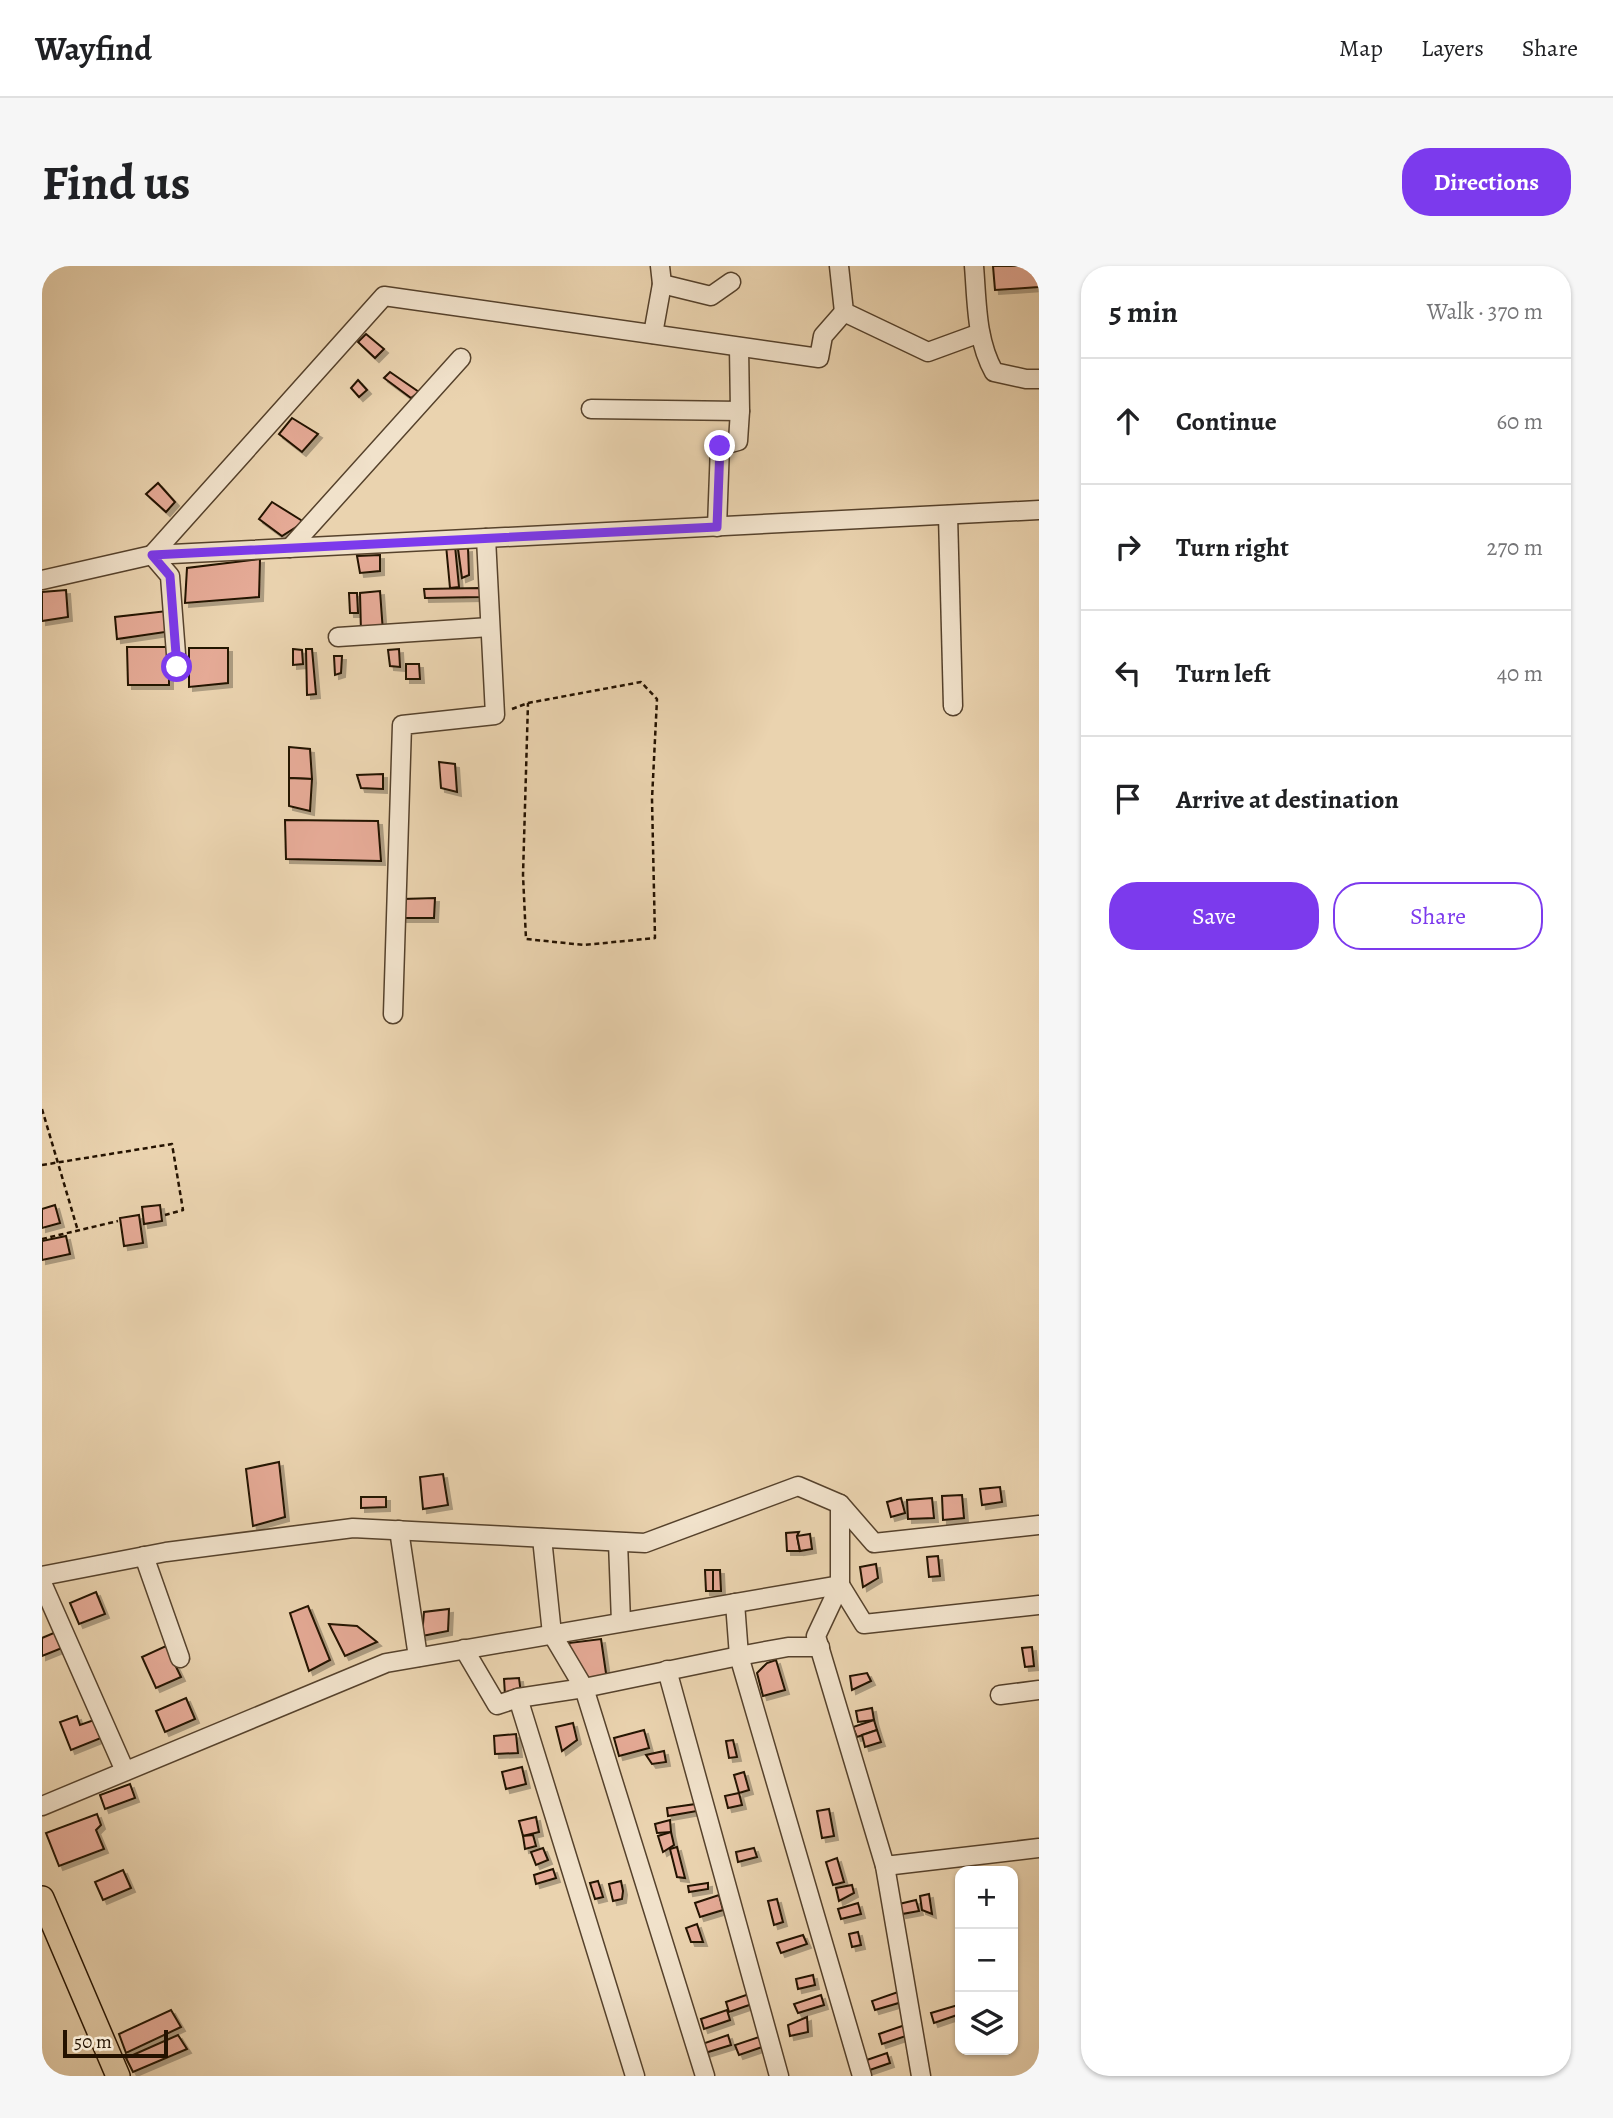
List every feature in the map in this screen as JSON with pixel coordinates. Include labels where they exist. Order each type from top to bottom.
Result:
[{"type":"main road","points":[[42,1898],[118,2076]]},
{"type":"street","points":[[653,334],[662,284],[660,266]]},
{"type":"street","points":[[152,555],[384,296],[819,358],[823,336],[844,312],[839,266]]},
{"type":"street","points":[[974,266],[985,357],[994,372],[1039,379]]},
{"type":"street","points":[[662,284],[711,296],[731,282]]},
{"type":"street","points":[[844,312],[928,352],[980,333]]},
{"type":"street","points":[[717,527],[720,446],[738,441],[739,347]]},
{"type":"street","points":[[290,548],[461,358]]},
{"type":"street","points":[[591,409],[740,411]]},
{"type":"street","points":[[42,580],[152,555],[1039,510]]},
{"type":"street","points":[[948,515],[953,706]]},
{"type":"street","points":[[393,1014],[402,725],[495,715],[486,538]]},
{"type":"street","points":[[152,555],[170,576],[177,667]]},
{"type":"street","points":[[338,637],[491,627]]},
{"type":"street","points":[[42,1576],[144,1556],[353,1528],[645,1543],[798,1486],[840,1504],[874,1543],[1039,1525]]},
{"type":"street","points":[[840,1504],[840,1585],[816,1636],[886,1866],[921,2076]]},
{"type":"street","points":[[399,1530],[418,1657]]},
{"type":"street","points":[[542,1538],[552,1634],[584,1688],[705,2076]]},
{"type":"street","points":[[618,1542],[621,1622]]},
{"type":"street","points":[[144,1556],[180,1658]]},
{"type":"street","points":[[42,1583],[125,1771]]},
{"type":"street","points":[[42,1806],[386,1662],[840,1585]]},
{"type":"street","points":[[840,1585],[864,1624],[1039,1605]]},
{"type":"street","points":[[735,1603],[739,1656],[862,2076]]},
{"type":"street","points":[[464,1649],[497,1704],[788,1647],[820,1647]]},
{"type":"street","points":[[667,1670],[779,2076]]},
{"type":"street","points":[[1000,1695],[1039,1690]]},
{"type":"street","points":[[518,1698],[635,2076]]},
{"type":"street","points":[[886,1866],[1039,1848]]},
{"type":"path","points":[[495,715],[528,703],[641,682],[657,699],[652,799],[655,938],[584,945],[526,939],[523,875],[528,703]]},
{"type":"path","points":[[42,1109],[78,1231]]},
{"type":"path","points":[[42,1165],[172,1144],[183,1210],[165,1215]]},
{"type":"path","points":[[42,1238],[118,1222]]},
{"type":"building","points":[[993,266],[1039,266],[1039,287],[995,290]]},
{"type":"building","points":[[366,334],[384,349],[375,358],[358,342]]},
{"type":"building","points":[[390,372],[419,392],[411,398],[384,378]]},
{"type":"building","points":[[358,380],[367,390],[359,397],[351,388]]},
{"type":"building","points":[[292,418],[318,434],[302,452],[279,434]]},
{"type":"building","points":[[158,483],[175,502],[166,512],[146,494]]},
{"type":"building","points":[[272,502],[304,522],[282,536],[259,519]]},
{"type":"building","points":[[446,545],[455,546],[459,587],[450,588]]},
{"type":"building","points":[[468,548],[469,575],[462,578],[458,549]]},
{"type":"building","points":[[380,555],[380,571],[360,573],[357,556]]},
{"type":"building","points":[[260,559],[259,597],[185,603],[187,568]]},
{"type":"building","points":[[480,588],[480,597],[425,598],[424,589]]},
{"type":"building","points":[[66,590],[68,617],[42,621],[42,592]]},
{"type":"building","points":[[380,591],[383,632],[361,632],[360,593]]},
{"type":"building","points":[[349,593],[357,593],[358,613],[350,613]]},
{"type":"building","points":[[167,611],[172,631],[117,639],[115,617]]},
{"type":"building","points":[[127,647],[169,647],[169,685],[128,685]]},
{"type":"building","points":[[189,648],[228,648],[228,683],[189,687]]},
{"type":"building","points":[[293,649],[302,650],[303,664],[293,665]]},
{"type":"building","points":[[306,649],[312,649],[316,694],[307,695]]},
{"type":"building","points":[[399,649],[400,667],[390,666],[388,650]]},
{"type":"building","points":[[334,656],[342,656],[341,673],[335,675]]},
{"type":"building","points":[[406,664],[419,664],[420,679],[406,679]]},
{"type":"building","points":[[289,747],[310,749],[312,779],[289,778]]},
{"type":"building","points":[[439,762],[455,764],[457,792],[441,788]]},
{"type":"building","points":[[383,774],[383,789],[361,788],[357,775]]},
{"type":"building","points":[[289,778],[312,779],[310,811],[289,806]]},
{"type":"building","points":[[285,820],[378,821],[381,861],[286,859]]},
{"type":"building","points":[[435,898],[434,918],[403,918],[403,899]]},
{"type":"building","points":[[55,1205],[60,1223],[42,1228],[42,1209]]},
{"type":"building","points":[[160,1205],[162,1221],[144,1224],[142,1207]]},
{"type":"building","points":[[139,1215],[143,1243],[124,1246],[120,1218]]},
{"type":"building","points":[[66,1236],[70,1254],[42,1260],[42,1241]]},
{"type":"building","points":[[279,1462],[285,1517],[253,1526],[246,1469]]},
{"type":"building","points":[[443,1474],[448,1505],[423,1509],[420,1477]]},
{"type":"building","points":[[1000,1487],[1002,1502],[982,1505],[980,1489]]},
{"type":"building","points":[[962,1495],[964,1518],[943,1520],[942,1496]]},
{"type":"building","points":[[361,1497],[386,1497],[386,1507],[361,1508]]},
{"type":"building","points":[[901,1498],[905,1513],[891,1517],[887,1502]]},
{"type":"building","points":[[932,1498],[934,1518],[908,1519],[907,1500]]},
{"type":"building","points":[[799,1532],[797,1536],[800,1551],[787,1551],[786,1533]]},
{"type":"building","points":[[810,1534],[812,1549],[800,1551],[797,1536]]},
{"type":"building","points":[[938,1556],[940,1576],[929,1577],[927,1557]]},
{"type":"building","points":[[876,1564],[878,1578],[863,1587],[860,1567]]},
{"type":"building","points":[[705,1570],[713,1570],[713,1591],[706,1591]]},
{"type":"building","points":[[713,1570],[720,1570],[721,1591],[713,1591]]},
{"type":"building","points":[[96,1592],[105,1614],[79,1624],[70,1603]]},
{"type":"building","points":[[308,1606],[330,1660],[309,1671],[290,1613]]},
{"type":"building","points":[[449,1609],[448,1631],[422,1636],[424,1612]]},
{"type":"building","points":[[329,1624],[357,1626],[377,1642],[345,1656]]},
{"type":"building","points":[[56,1632],[62,1648],[42,1656],[42,1638]]},
{"type":"building","points":[[601,1639],[607,1680],[575,1684],[569,1643]]},
{"type":"building","points":[[166,1646],[181,1677],[156,1688],[142,1657]]},
{"type":"building","points":[[1032,1647],[1034,1666],[1025,1667],[1022,1648]]},
{"type":"building","points":[[776,1660],[785,1690],[763,1696],[757,1673],[767,1663]]},
{"type":"building","points":[[867,1673],[871,1681],[852,1690],[850,1676]]},
{"type":"building","points":[[519,1678],[521,1694],[505,1695],[504,1679]]},
{"type":"building","points":[[186,1698],[195,1719],[165,1732],[156,1711]]},
{"type":"building","points":[[872,1708],[874,1720],[858,1722],[856,1711]]},
{"type":"building","points":[[77,1716],[80,1725],[94,1720],[101,1738],[71,1750],[60,1722]]},
{"type":"building","points":[[874,1720],[877,1730],[857,1737],[853,1727]]},
{"type":"building","points":[[573,1723],[577,1740],[562,1751],[556,1727]]},
{"type":"building","points":[[644,1730],[649,1748],[619,1756],[614,1738]]},
{"type":"building","points":[[877,1730],[881,1742],[865,1747],[862,1735]]},
{"type":"building","points":[[516,1734],[518,1753],[495,1754],[494,1736]]},
{"type":"building","points":[[733,1740],[737,1757],[729,1758],[726,1741]]},
{"type":"building","points":[[664,1751],[666,1762],[652,1764],[646,1755]]},
{"type":"building","points":[[522,1767],[526,1784],[506,1789],[502,1772]]},
{"type":"building","points":[[744,1772],[749,1790],[739,1793],[734,1775]]},
{"type":"building","points":[[130,1784],[135,1798],[105,1809],[100,1795]]},
{"type":"building","points":[[739,1793],[742,1805],[728,1808],[725,1796]]},
{"type":"building","points":[[696,1804],[697,1811],[668,1816],[667,1808]]},
{"type":"building","points":[[829,1809],[834,1836],[822,1838],[817,1811]]},
{"type":"building","points":[[97,1814],[101,1825],[96,1830],[104,1849],[59,1866],[46,1833]]},
{"type":"building","points":[[536,1817],[539,1832],[523,1836],[519,1821]]},
{"type":"building","points":[[670,1820],[671,1832],[657,1833],[655,1824]]},
{"type":"building","points":[[671,1832],[674,1845],[663,1852],[658,1836]]},
{"type":"building","points":[[533,1835],[536,1846],[525,1849],[523,1836]]},
{"type":"building","points":[[677,1847],[685,1878],[677,1877],[670,1849]]},
{"type":"building","points":[[543,1848],[548,1860],[536,1865],[531,1852]]},
{"type":"building","points":[[754,1848],[757,1857],[738,1862],[736,1852]]},
{"type":"building","points":[[837,1858],[844,1882],[833,1885],[826,1862]]},
{"type":"building","points":[[553,1869],[556,1878],[536,1884],[534,1875]]},
{"type":"building","points":[[123,1870],[131,1888],[103,1900],[95,1882]]},
{"type":"building","points":[[598,1881],[603,1897],[595,1899],[590,1883]]},
{"type":"building","points":[[621,1881],[622,1899],[613,1901],[609,1884]]},
{"type":"building","points":[[708,1883],[708,1889],[689,1892],[688,1886]]},
{"type":"building","points":[[852,1885],[854,1893],[839,1901],[836,1888]]},
{"type":"building","points":[[929,1894],[932,1914],[922,1910],[920,1896]]},
{"type":"building","points":[[719,1895],[723,1910],[700,1917],[695,1903]]},
{"type":"building","points":[[777,1899],[783,1922],[774,1925],[768,1901]]},
{"type":"building","points":[[916,1900],[919,1911],[902,1914],[899,1904]]},
{"type":"building","points":[[858,1903],[861,1914],[841,1919],[838,1909]]},
{"type":"building","points":[[697,1924],[703,1942],[691,1942],[686,1928]]},
{"type":"building","points":[[858,1932],[861,1945],[852,1947],[849,1934]]},
{"type":"building","points":[[803,1935],[807,1944],[781,1953],[777,1943]]},
{"type":"building","points":[[813,1975],[815,1985],[798,1989],[796,1979]]},
{"type":"building","points":[[898,1992],[902,2002],[875,2010],[872,2001]]},
{"type":"building","points":[[752,1993],[755,2003],[729,2012],[726,2002]]},
{"type":"building","points":[[821,1995],[824,2005],[798,2013],[794,2004]]},
{"type":"building","points":[[955,2006],[955,2016],[934,2023],[931,2013]]},
{"type":"building","points":[[171,2010],[181,2027],[126,2053],[119,2034]]},
{"type":"building","points":[[727,2010],[730,2020],[704,2029],[701,2019]]},
{"type":"building","points":[[807,2017],[808,2032],[790,2036],[788,2025]]},
{"type":"building","points":[[905,2025],[909,2035],[882,2044],[879,2034]]},
{"type":"building","points":[[178,2035],[187,2049],[133,2072],[126,2058]]},
{"type":"building","points":[[728,2035],[731,2045],[705,2053],[702,2044]]},
{"type":"building","points":[[762,2036],[765,2046],[739,2055],[735,2045]]},
{"type":"building","points":[[887,2053],[890,2063],[864,2072],[861,2062]]},
{"type":"route","points":[[177,667],[170,576],[152,555],[717,527],[720,446]]}]
